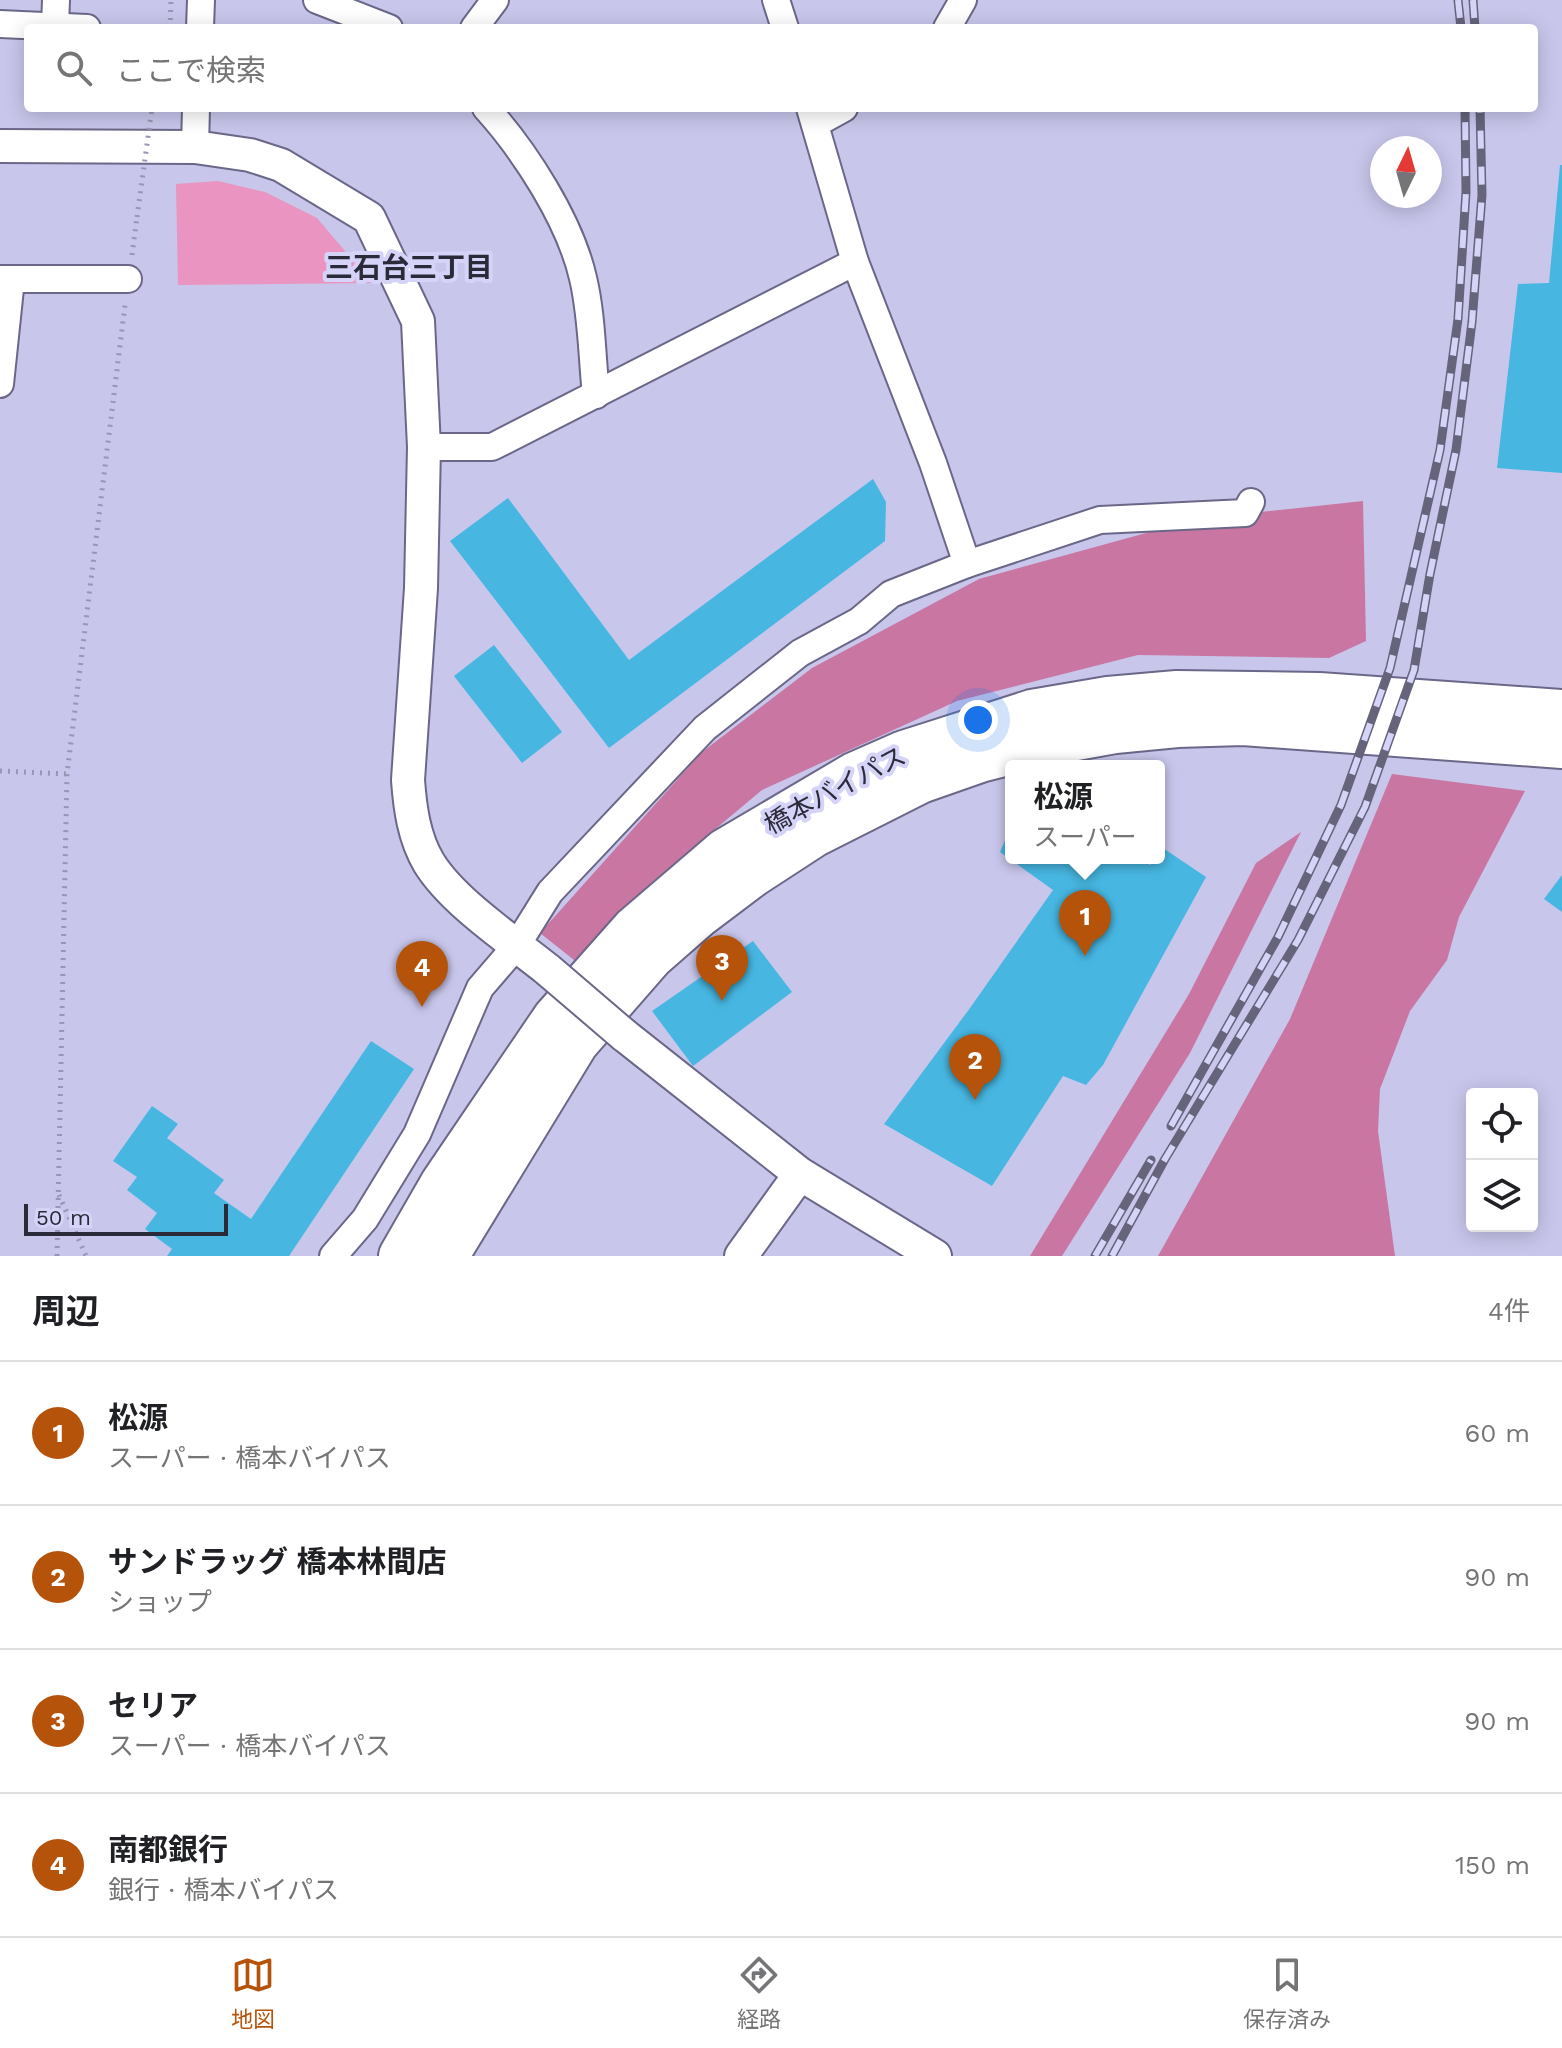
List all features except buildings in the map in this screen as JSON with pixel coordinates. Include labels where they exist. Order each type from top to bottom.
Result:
[{"type":"highway","name":"橋本バイパス","points":[[401,1256],[443,1183],[555,1018],[634,929],[725,851],[854,775],[904,753],[1032,712],[1108,699],[1177,693],[1319,695],[1562,712]]},
{"type":"highway","name":"橋本バイパス","points":[[446,1256],[576,1043],[651,957],[699,915],[802,842],[870,804],[920,781],[980,760],[1043,744],[1115,731],[1177,725],[1258,724],[1562,746]]},
{"type":"street","points":[[55,24],[56,0]]},
{"type":"street","points":[[200,24],[201,0]]},
{"type":"street","points":[[317,0],[379,24]]},
{"type":"street","points":[[477,24],[495,0]]},
{"type":"street","points":[[776,0],[784,24]]},
{"type":"street","points":[[949,24],[963,0]]},
{"type":"street","points":[[0,24],[24,25]]},
{"type":"street","points":[[195,147],[196,112]]},
{"type":"street","points":[[490,112],[556,207],[583,278],[596,395]]},
{"type":"street","points":[[812,116],[855,262],[933,463],[967,564]]},
{"type":"street","points":[[0,146],[195,147],[250,155],[281,165],[369,218],[418,321],[424,447],[421,588],[409,755],[409,802],[418,837],[430,864],[464,903],[800,1174],[935,1256]]},
{"type":"street","points":[[424,447],[492,447],[855,262]]},
{"type":"street","points":[[0,384],[5,279],[128,279]]},
{"type":"street","points":[[333,1256],[365,1219],[417,1134],[480,988],[517,945],[550,892],[705,728],[800,653],[859,621],[891,594],[967,564],[1100,520],[1245,513],[1251,502]]},
{"type":"street","points":[[741,1256],[800,1174]]},
{"type":"path","points":[[170,24],[171,0]]},
{"type":"path","points":[[57,1256],[67,774],[151,112]]},
{"type":"path","points":[[0,771],[67,774]]},
{"type":"path","points":[[57,1190],[86,1256]]},
{"type":"shaded area","points":[[218,181],[265,192],[317,218],[372,283],[178,285],[176,184]]},
{"type":"shaded area","points":[[1363,501],[1366,641],[1329,658],[1138,655],[957,701],[762,790],[651,883],[579,964],[540,933],[702,752],[812,668],[979,579],[1197,519]]},
{"type":"shaded area","points":[[1392,774],[1525,791],[1459,917],[1447,960],[1410,1011],[1380,1089],[1378,1131],[1395,1256],[1158,1256],[1290,1019]]},
{"type":"shaded area","points":[[1301,832],[1190,1053],[1062,1256],[1030,1256],[1189,994],[1256,863]]},
{"type":"railway","points":[[1458,0],[1461,24]]},
{"type":"railway","points":[[1473,0],[1475,24]]},
{"type":"railway","points":[[1171,1126],[1278,937],[1341,805],[1390,668],[1440,450],[1458,319],[1466,192],[1465,112]]},
{"type":"railway","points":[[1112,1256],[1165,1159],[1298,940],[1365,807],[1414,670],[1456,450],[1472,322],[1482,195],[1480,112]]},
{"type":"railway","points":[[1095,1256],[1151,1160]]},
{"type":"place","name":"松源","points":[[1085,956]]},
{"type":"place","name":"セリア","points":[[722,1001]]},
{"type":"place","name":"南都銀行","points":[[422,1007]]},
{"type":"place","name":"サンドラッグ 橋本林間店","points":[[975,1100]]},
{"type":"district","name":"三石台三丁目","points":[[409,267]]}]
